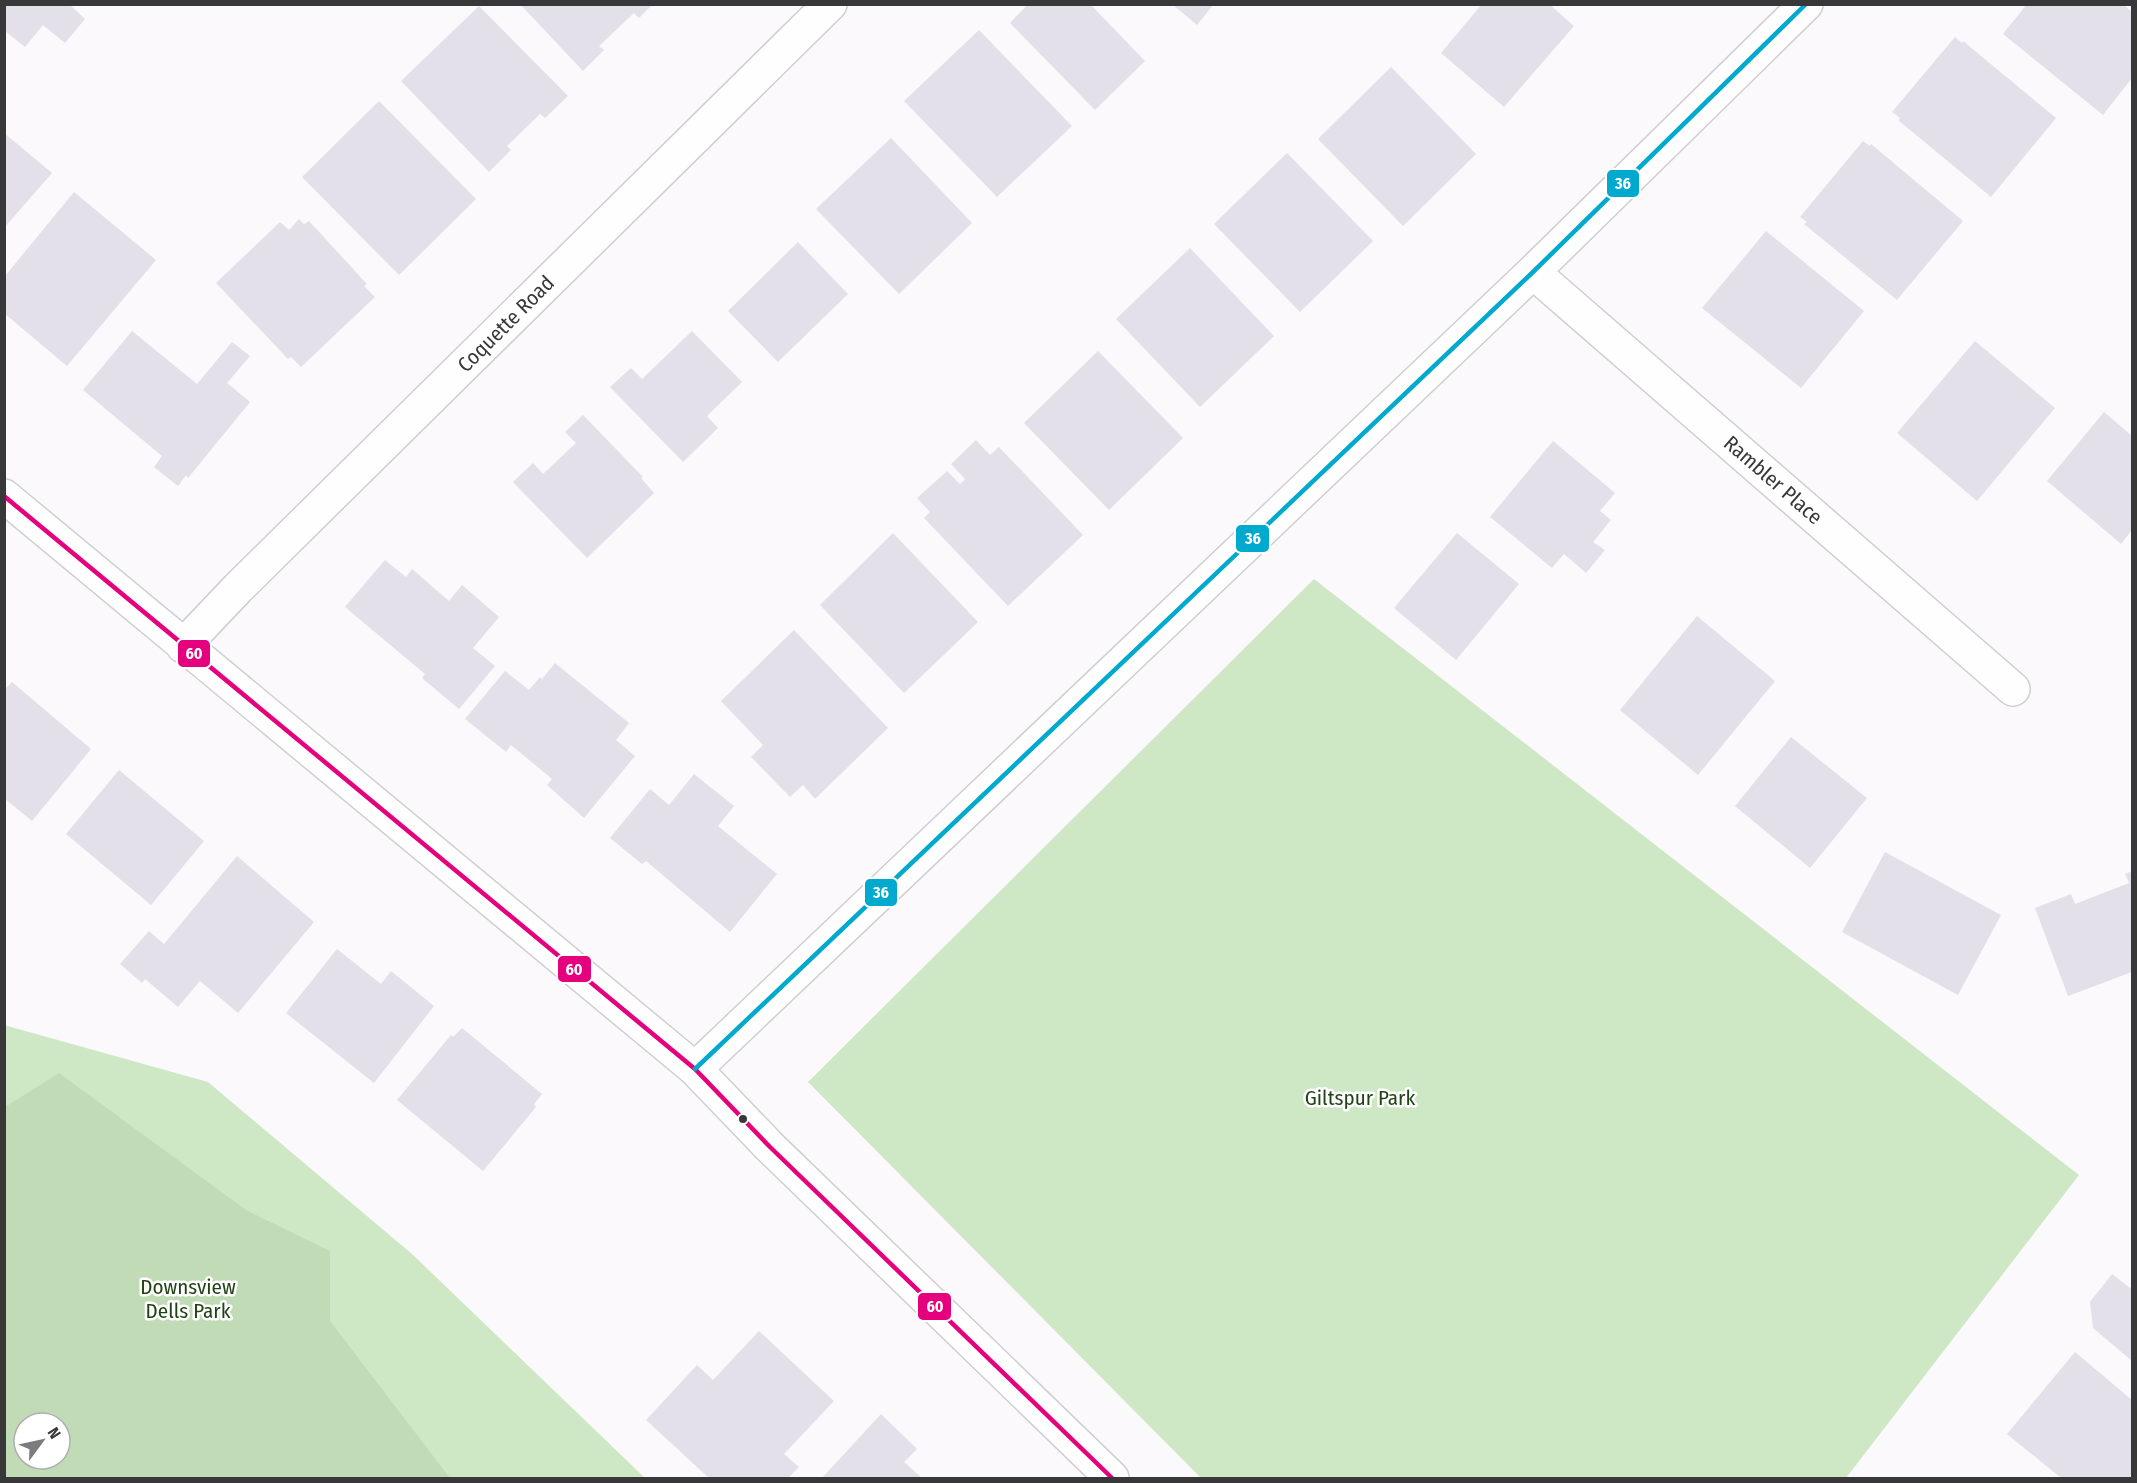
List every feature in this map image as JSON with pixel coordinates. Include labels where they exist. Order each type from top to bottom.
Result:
[{"type":"street","name":"Coquette Road","points":[[183,646],[238,588],[830,4]]},
{"type":"street","points":[[695,1069],[1533,272],[1806,4]]},
{"type":"street","name":"Rambler Place","points":[[1533,272],[2013,688]]},
{"type":"street","points":[[4,496],[695,1069],[770,1147],[1112,1479]]},
{"type":"green space","name":"Giltspur Park","points":[[1314,579],[2079,1175],[1846,1478],[1201,1478],[808,1082]]},
{"type":"green space","name":"Downsview Dells Park","points":[[4,1025],[208,1082],[412,1254],[645,1478],[5,1478]]},
{"type":"green space","name":"Downsview Dells Park","points":[[59,1073],[246,1210],[330,1251],[330,1321],[450,1478],[5,1478],[5,1107]]},
{"type":"building","points":[[4,4],[72,4],[71,6],[85,19],[65,43],[43,25],[25,47],[4,30]]},
{"type":"building","points":[[520,4],[653,4],[639,18],[634,13],[599,46],[604,50],[583,71]]},
{"type":"building","points":[[1028,4],[1090,4],[1145,61],[1095,110],[1010,23]]},
{"type":"building","points":[[1172,4],[1214,4],[1197,25]]},
{"type":"building","points":[[1482,4],[1549,4],[1574,26],[1504,107],[1441,53]]},
{"type":"building","points":[[2027,4],[2123,4],[2132,12],[2132,78],[2103,115],[2003,34]]},
{"type":"building","points":[[479,6],[568,96],[545,118],[540,114],[507,146],[511,150],[489,172],[401,81]]},
{"type":"building","points":[[979,30],[1072,126],[997,197],[904,101]]},
{"type":"building","points":[[1955,37],[1962,43],[1963,41],[2056,118],[1991,197],[1898,120],[1900,118],[1892,112]]},
{"type":"building","points":[[1391,67],[1476,154],[1403,226],[1318,139]]},
{"type":"building","points":[[379,101],[476,199],[399,275],[302,177]]},
{"type":"building","points":[[4,133],[52,173],[4,228]]},
{"type":"building","points":[[891,138],[972,223],[899,294],[816,209]]},
{"type":"building","points":[[1863,141],[1870,146],[1871,144],[1963,221],[1897,300],[1804,224],[1807,222],[1800,217]]},
{"type":"building","points":[[1287,153],[1373,241],[1300,312],[1214,224]]},
{"type":"building","points":[[74,192],[156,260],[67,366],[5,314],[5,276]]},
{"type":"building","points":[[299,219],[304,224],[309,221],[367,284],[364,286],[375,297],[301,367],[291,357],[288,359],[216,283],[280,222],[289,230]]},
{"type":"building","points":[[1766,231],[1864,311],[1801,388],[1702,308]]},
{"type":"building","points":[[798,242],[848,294],[778,362],[728,311]]},
{"type":"building","points":[[1190,248],[1274,336],[1200,407],[1116,319]]},
{"type":"building","points":[[132,331],[197,384],[232,342],[250,356],[227,383],[250,402],[188,478],[186,475],[178,486],[154,467],[162,456],[83,390]]},
{"type":"building","points":[[692,331],[742,382],[707,416],[718,428],[683,462],[610,387],[631,368],[642,379]]},
{"type":"building","points":[[1975,341],[2055,408],[1977,501],[1897,433]]},
{"type":"building","points":[[1098,351],[1183,438],[1109,510],[1024,423]]},
{"type":"building","points":[[2104,412],[2132,436],[2132,530],[2121,544],[2047,481]]},
{"type":"building","points":[[583,415],[643,477],[641,478],[654,493],[587,558],[513,482],[533,463],[543,474],[576,443],[565,432]]},
{"type":"building","points":[[976,440],[990,455],[999,447],[1083,535],[1008,606],[924,518],[930,512],[917,498],[947,471],[960,484],[965,479],[951,464]]},
{"type":"building","points":[[1553,441],[1615,493],[1600,511],[1611,520],[1593,542],[1605,550],[1586,573],[1564,554],[1552,568],[1490,517]]},
{"type":"building","points":[[893,533],[978,622],[904,693],[820,605]]},
{"type":"building","points":[[1457,533],[1519,584],[1456,660],[1394,608]]},
{"type":"building","points":[[385,560],[406,577],[412,569],[449,601],[462,585],[499,617],[473,648],[495,666],[459,709],[422,678],[425,674],[345,607]]},
{"type":"building","points":[[1697,616],[1775,681],[1698,775],[1620,710]]},
{"type":"building","points":[[794,630],[888,728],[815,799],[803,785],[790,797],[751,757],[763,745],[721,701]]},
{"type":"building","points":[[555,663],[629,723],[616,740],[635,756],[584,818],[547,785],[552,779],[511,745],[506,752],[465,719],[505,671],[529,690]]},
{"type":"building","points":[[12,682],[91,749],[32,821],[4,798],[4,690]]},
{"type":"building","points":[[1791,737],[1867,798],[1810,868],[1735,806]]},
{"type":"building","points":[[119,770],[204,841],[151,905],[66,834]]},
{"type":"building","points":[[694,774],[734,806],[718,826],[777,874],[730,932],[646,861],[642,864],[610,838],[650,789],[669,805]]},
{"type":"building","points":[[1885,852],[2001,915],[1958,995],[1842,932]]},
{"type":"building","points":[[237,856],[314,922],[238,1013],[200,981],[178,1007],[145,979],[142,983],[120,964],[149,931],[164,944]]},
{"type":"building","points":[[2132,871],[2132,972],[2068,996],[2035,908],[2071,894],[2075,904],[2129,883],[2125,874]]},
{"type":"building","points":[[337,949],[381,984],[391,971],[434,1006],[374,1083],[286,1013]]},
{"type":"building","points":[[462,1028],[542,1094],[534,1104],[536,1107],[483,1171],[397,1100],[451,1035],[453,1037]]},
{"type":"building","points":[[2112,1274],[2130,1288],[2132,1285],[2132,1361],[2093,1328],[2090,1302]]},
{"type":"building","points":[[759,1331],[834,1401],[784,1454],[799,1467],[788,1478],[709,1478],[646,1420],[697,1365],[713,1380]]},
{"type":"building","points":[[2075,1352],[2132,1400],[2132,1478],[2061,1478],[2007,1434]]},
{"type":"building","points":[[881,1414],[917,1449],[904,1462],[922,1478],[822,1478]]},
{"type":"transit line","name":"36","points":[[695,1069],[1533,272],[1806,4]]},
{"type":"transit line","name":"60","points":[[4,496],[695,1069],[770,1147],[1112,1478]]}]
